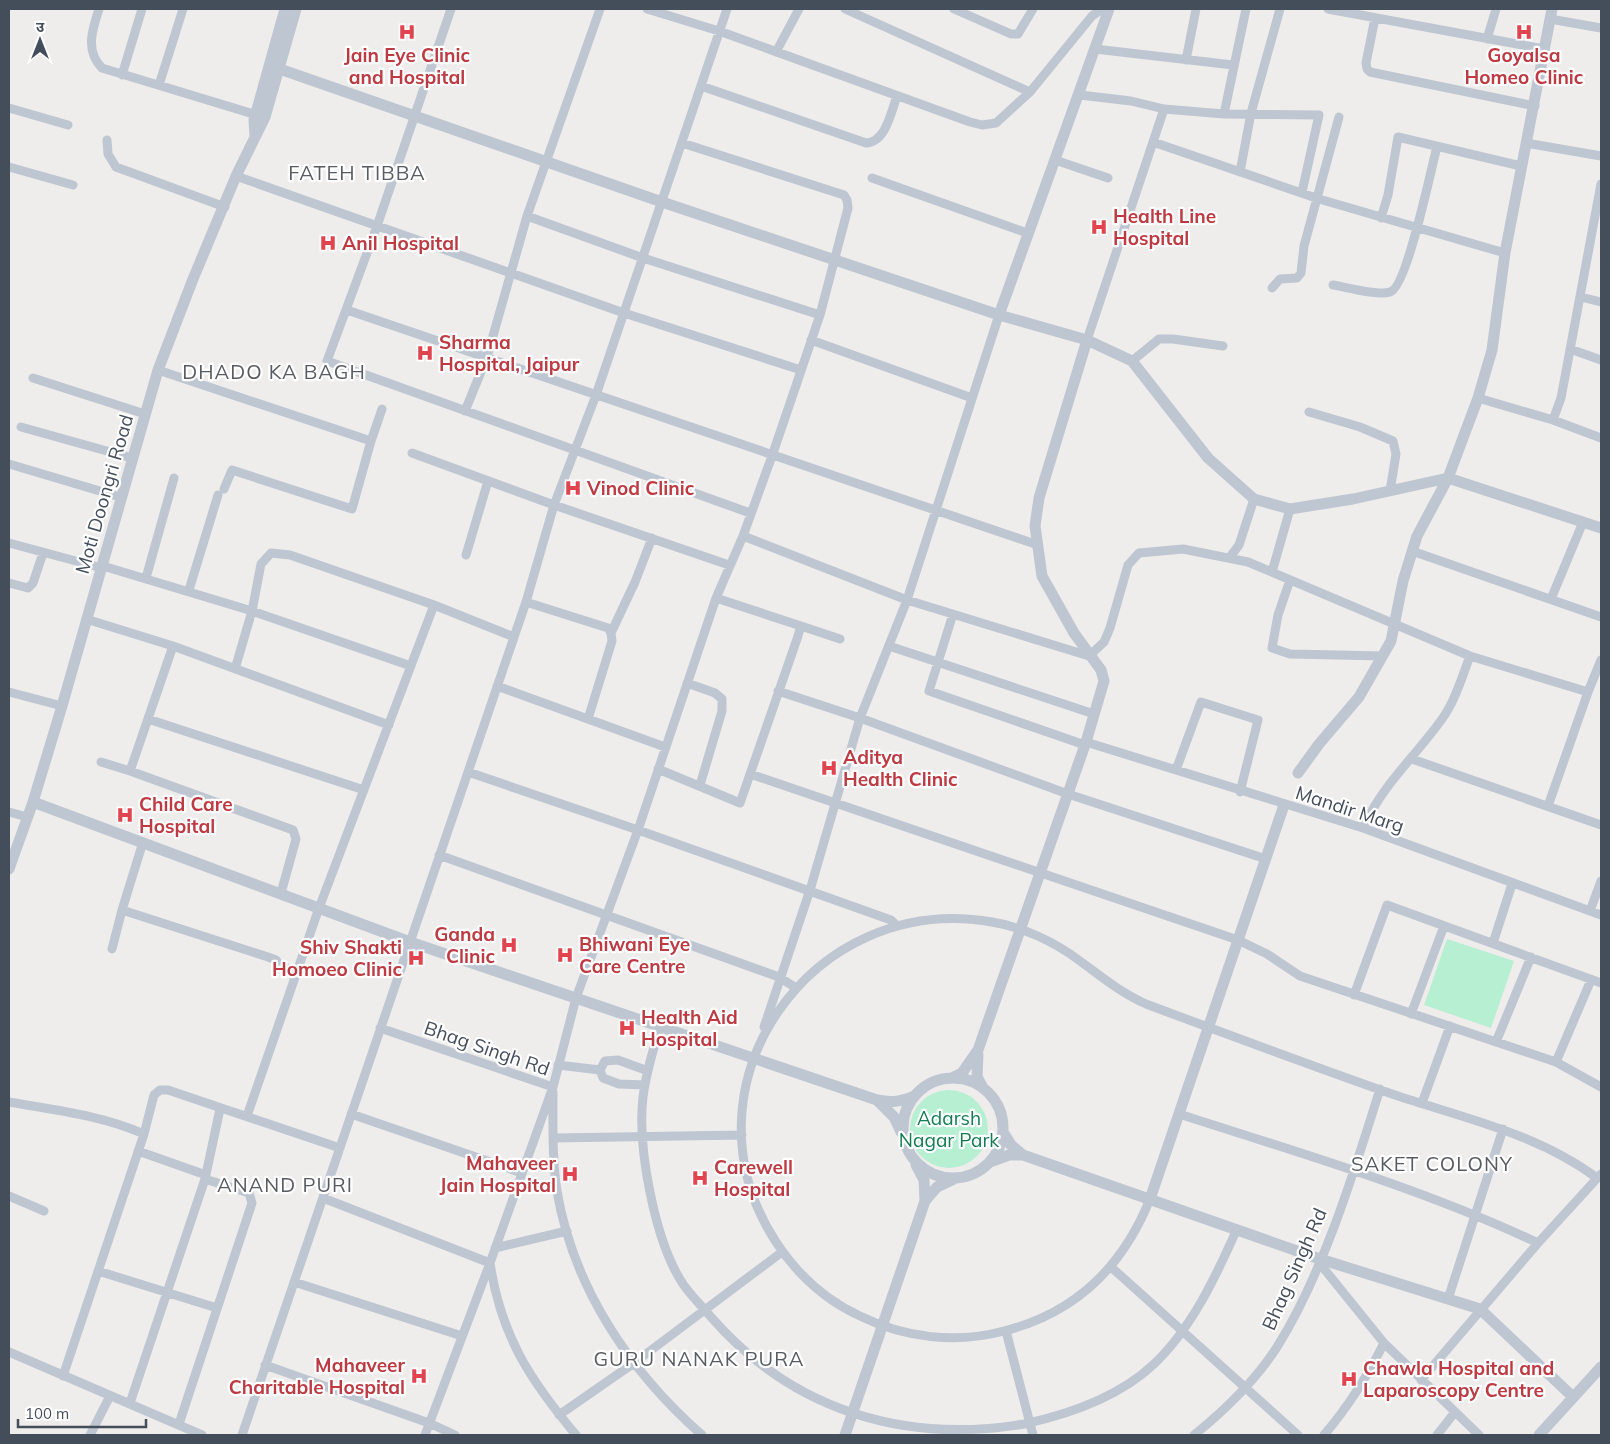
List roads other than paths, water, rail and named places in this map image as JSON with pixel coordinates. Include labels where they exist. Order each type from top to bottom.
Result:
[{"type":"street","points":[[99,9],[91,44],[93,59],[102,68],[261,116]]},
{"type":"street","points":[[122,75],[142,9]]},
{"type":"street","points":[[159,85],[183,9]]},
{"type":"street","name":"Moti Doongri Road","points":[[276,68],[285,9]]},
{"type":"street","name":"Moti Doongri Road","points":[[9,869],[33,802],[62,706],[120,497],[158,370],[193,279],[225,207],[236,176],[255,136],[254,125],[261,116],[296,9]]},
{"type":"street","points":[[451,9],[377,226],[328,361],[750,513]]},
{"type":"street","points":[[465,411],[487,357],[527,216],[545,161],[600,9]]},
{"type":"street","points":[[647,9],[663,11],[982,125],[996,123],[1030,92],[1092,16],[1102,9]]},
{"type":"street","points":[[242,1435],[526,602],[554,505],[577,450],[727,9]]},
{"type":"street","points":[[776,52],[799,9]]},
{"type":"street","points":[[845,9],[1030,92]]},
{"type":"street","points":[[954,9],[1011,34],[1018,34],[1033,9]]},
{"type":"street","points":[[1109,9],[1080,95],[1027,233],[907,600],[860,718],[837,804],[754,1058],[745,1092],[742,1135],[748,1180],[758,1209],[782,1252],[804,1277],[823,1294],[848,1311],[882,1326],[933,1337],[964,1338],[1006,1331],[1043,1318],[1090,1288],[1111,1267],[1139,1227],[1209,1028],[1284,805]]},
{"type":"street","points":[[1186,60],[1196,9]]},
{"type":"street","points":[[1224,114],[1246,9]]},
{"type":"street","points":[[1240,172],[1251,114],[1280,9]]},
{"type":"street","points":[[1328,9],[1544,49]]},
{"type":"street","points":[[1488,39],[1496,9]]},
{"type":"street","points":[[1298,773],[1319,744],[1359,697],[1391,641],[1403,581],[1417,536],[1448,478],[1478,398],[1492,350],[1505,254],[1521,166],[1535,106],[1551,14],[1601,28]]},
{"type":"street","points":[[1375,18],[1366,63],[1367,69],[1370,72],[1535,106]]},
{"type":"street","points":[[1096,49],[1233,65]]},
{"type":"street","points":[[276,68],[662,202],[999,315],[1087,340],[1132,361],[1208,458],[1254,499],[1290,509],[1390,491],[1448,478],[1601,528]]},
{"type":"street","points":[[701,86],[866,143],[874,143],[880,138],[897,96]]},
{"type":"street","points":[[1080,95],[1130,101],[1164,110],[1224,114],[1319,115],[1302,192]]},
{"type":"street","points":[[9,108],[68,125]]},
{"type":"street","points":[[33,802],[410,942],[877,1100],[890,1103],[903,1101],[914,1096],[932,1082],[952,1078],[962,1073],[978,1050],[1068,794],[1104,682],[1101,670],[1074,633],[1042,576],[1035,526],[1039,498],[1087,340],[1164,110]]},
{"type":"street","points":[[1272,288],[1280,279],[1300,276],[1304,246],[1339,117]]},
{"type":"street","points":[[1381,218],[1388,194],[1398,137],[1521,166]]},
{"type":"street","points":[[107,140],[108,154],[116,167],[225,207]]},
{"type":"street","points":[[1152,142],[1318,199],[1505,254]]},
{"type":"street","points":[[425,1435],[490,1263],[553,1087],[576,998],[638,830],[716,598],[743,536],[772,456],[820,315],[848,208],[844,195],[682,143]]},
{"type":"street","points":[[1526,143],[1601,156]]},
{"type":"street","points":[[1332,285],[1387,293],[1393,292],[1403,274],[1417,228],[1436,147]]},
{"type":"street","points":[[1055,160],[1108,178]]},
{"type":"street","points":[[9,167],[73,185]]},
{"type":"street","points":[[236,176],[624,313],[801,370]]},
{"type":"street","points":[[872,178],[1027,233]]},
{"type":"street","points":[[1553,420],[1561,398],[1597,229],[1601,184]]},
{"type":"street","points":[[527,216],[643,258],[820,315]]},
{"type":"street","points":[[1581,297],[1601,302]]},
{"type":"street","points":[[346,310],[1038,545]]},
{"type":"street","points":[[1132,361],[1159,340],[1174,339],[1223,346]]},
{"type":"street","points":[[811,340],[972,398]]},
{"type":"street","points":[[1570,349],[1601,360]]},
{"type":"street","points":[[158,370],[371,442]]},
{"type":"street","points":[[33,378],[145,414]]},
{"type":"street","points":[[1478,398],[1553,420],[1601,438]]},
{"type":"street","points":[[189,590],[221,492],[232,470],[352,509],[382,409]]},
{"type":"street","points":[[1309,412],[1360,427],[1393,441],[1396,454],[1390,491]]},
{"type":"street","points":[[21,427],[132,458]]},
{"type":"street","points":[[412,452],[554,505],[729,565]]},
{"type":"street","points":[[9,464],[120,497]]},
{"type":"street","points":[[146,578],[174,478]]},
{"type":"street","points":[[466,555],[488,481]]},
{"type":"street","points":[[1230,557],[1239,545],[1254,499]]},
{"type":"street","points":[[1272,572],[1290,509]]},
{"type":"street","points":[[1551,599],[1583,522]]},
{"type":"street","points":[[743,536],[907,600],[1089,656]]},
{"type":"street","points":[[611,633],[652,538]]},
{"type":"street","points":[[9,542],[43,553],[189,590],[411,666]]},
{"type":"street","points":[[1089,656],[1104,642],[1128,565],[1139,553],[1183,549],[1248,562],[1470,656],[1588,692]]},
{"type":"street","points":[[1412,551],[1601,617]]},
{"type":"street","points":[[9,583],[28,588],[32,583],[43,553]]},
{"type":"street","points":[[235,669],[252,611],[261,564],[265,557],[271,553],[290,555],[434,605],[514,636]]},
{"type":"street","points":[[1290,580],[1278,616],[1272,648],[1290,654],[1383,656]]},
{"type":"street","points":[[716,598],[840,638]]},
{"type":"street","points":[[526,602],[608,628],[611,633],[612,641],[588,719]]},
{"type":"street","points":[[247,1116],[319,908],[434,605]]},
{"type":"street","points":[[938,662],[953,614]]},
{"type":"street","points":[[86,619],[173,646],[389,725]]},
{"type":"street","points":[[658,769],[700,785],[740,804],[801,626]]},
{"type":"street","points":[[130,771],[173,646]]},
{"type":"street","points":[[889,646],[1094,714]]},
{"type":"street","points":[[1363,828],[1373,806],[1390,782],[1412,759],[1444,718],[1470,656]]},
{"type":"street","points":[[1548,806],[1601,660]]},
{"type":"street","name":"Mandir Marg","points":[[938,662],[929,691],[1240,792],[1363,828],[1601,915]]},
{"type":"street","points":[[687,683],[715,693],[722,699],[722,711],[700,785]]},
{"type":"street","points":[[497,686],[666,747]]},
{"type":"street","points":[[778,691],[860,718],[1068,794],[1266,859]]},
{"type":"street","points":[[9,692],[62,706]]},
{"type":"street","points":[[1176,770],[1201,702],[1258,720],[1240,792]]},
{"type":"street","points":[[148,719],[364,790]]},
{"type":"street","points":[[1412,759],[1601,825]]},
{"type":"street","points":[[101,762],[293,830],[296,839],[281,893]]},
{"type":"street","points":[[468,772],[810,890],[891,920],[897,926]]},
{"type":"street","points":[[750,774],[1238,940],[1267,954],[1300,976],[1556,1062],[1601,1087]]},
{"type":"street","points":[[9,812],[27,817]]},
{"type":"street","points":[[112,949],[143,842]]},
{"type":"street","points":[[439,856],[607,914],[780,977],[796,988]]},
{"type":"street","points":[[1590,911],[1601,880]]},
{"type":"street","points":[[1493,944],[1512,884]]},
{"type":"street","points":[[1354,995],[1387,905],[1601,983]]},
{"type":"street","points":[[122,910],[276,960],[280,966],[297,972]]},
{"type":"street","points":[[754,1058],[775,1014],[796,988],[825,961],[845,948],[865,937],[897,926],[940,918],[965,918],[994,922],[1020,930],[1058,946],[1124,994],[1209,1028],[1551,1148],[1599,1176],[1480,1309],[1420,1380]]},
{"type":"street","points":[[1411,1014],[1444,926]]},
{"type":"street","points":[[1496,1042],[1530,957]]},
{"type":"street","points":[[1556,1062],[1591,980]]},
{"type":"street","points":[[1422,1103],[1450,1026]]},
{"type":"street","points":[[660,1027],[648,1070],[643,1100],[646,1179],[654,1213],[667,1251],[682,1283],[728,1337],[757,1364],[824,1405],[852,1416],[907,1430],[963,1434],[1060,1416],[1116,1391],[1153,1364],[1182,1331],[1219,1270],[1238,1229]]},
{"type":"street","name":"Bhag Singh Rd","points":[[380,1028],[553,1087],[557,1191],[567,1231],[587,1289],[610,1330],[634,1363],[664,1398],[702,1435]]},
{"type":"street","points":[[978,1050],[977,1077],[983,1088],[998,1104],[1002,1117],[1003,1132],[998,1151],[990,1162]]},
{"type":"street","points":[[645,1085],[609,1081],[603,1078],[600,1070],[605,1061],[613,1059],[648,1070]]},
{"type":"street","points":[[558,1065],[600,1070]]},
{"type":"street","points":[[952,1078],[971,1081],[983,1088]]},
{"type":"street","name":"Bhag Singh Rd","points":[[1194,1435],[1221,1413],[1245,1388],[1276,1347],[1301,1302],[1355,1171],[1380,1089]]},
{"type":"street","points":[[63,1376],[144,1134],[154,1096],[160,1090],[168,1090],[340,1148]]},
{"type":"street","points":[[903,1135],[904,1114],[914,1096]]},
{"type":"street","points":[[845,1435],[924,1201],[924,1180],[894,1117],[877,1100]]},
{"type":"street","points":[[9,1102],[100,1119],[144,1134]]},
{"type":"street","points":[[130,1403],[205,1177],[220,1109]]},
{"type":"street","points":[[351,1114],[522,1172]]},
{"type":"street","points":[[1179,1114],[1355,1171],[1477,1214],[1538,1243]]},
{"type":"street","points":[[1448,1299],[1503,1130]]},
{"type":"street","points":[[1003,1132],[1011,1146],[1023,1155],[1320,1258],[1480,1309],[1573,1397]]},
{"type":"street","points":[[554,1138],[742,1135]]},
{"type":"street","points":[[138,1151],[249,1193],[252,1198],[179,1424]]},
{"type":"street","points":[[924,1201],[938,1187],[956,1178],[974,1174],[990,1162],[1009,1155],[1023,1155]]},
{"type":"street","points":[[913,1159],[921,1168],[934,1175],[956,1178]]},
{"type":"street","points":[[9,1196],[44,1211]]},
{"type":"street","points":[[322,1198],[490,1263]]},
{"type":"street","points":[[495,1248],[567,1231]]},
{"type":"street","points":[[559,1415],[634,1363],[782,1252]]},
{"type":"street","points":[[1320,1258],[1325,1270],[1384,1343],[1420,1380],[1479,1435]]},
{"type":"street","points":[[490,1263],[495,1292],[506,1329],[529,1374],[576,1435]]},
{"type":"street","points":[[1111,1267],[1298,1435]]},
{"type":"street","points":[[98,1271],[217,1308]]},
{"type":"street","points":[[294,1282],[462,1336]]},
{"type":"street","points":[[1006,1331],[1033,1435]]},
{"type":"street","points":[[1324,1435],[1362,1384],[1384,1343]]},
{"type":"street","points":[[9,1352],[202,1435]]},
{"type":"street","points":[[266,1365],[429,1423],[455,1435]]},
{"type":"street","points":[[1539,1435],[1601,1366]]},
{"type":"street","points":[[90,1435],[110,1396]]},
{"type":"street","points":[[1436,1435],[1455,1412]]},
{"type":"place","name":"Jain Eye Clinic and Hospital","points":[[407,32]]},
{"type":"place","name":"Goyalsa Homeo Clinic","points":[[1524,32]]},
{"type":"place","name":"Health Line Hospital","points":[[1099,227]]},
{"type":"place","name":"Anil Hospital","points":[[328,243]]},
{"type":"place","name":"Sharma Hospital, Jaipur","points":[[425,353]]},
{"type":"place","name":"Vinod Clinic","points":[[573,488]]},
{"type":"place","name":"Aditya Health Clinic","points":[[829,768]]},
{"type":"place","name":"Child Care Hospital","points":[[125,815]]},
{"type":"place","name":"Ganda Clinic","points":[[509,945]]},
{"type":"place","name":"Bhiwani Eye Care Centre","points":[[565,955]]},
{"type":"place","name":"Shiv Shakti Homoeo Clinic","points":[[416,958]]},
{"type":"place","name":"Health Aid Hospital","points":[[627,1028]]},
{"type":"place","name":"Mahaveer Jain Hospital","points":[[570,1174]]},
{"type":"place","name":"Carewell Hospital","points":[[700,1178]]},
{"type":"place","name":"Mahaveer Charitable Hospital","points":[[419,1376]]},
{"type":"place","name":"Chawla Hospital and Laparoscopy Centre","points":[[1349,1379]]},
{"type":"district","name":"FATEH TIBBA","points":[[357,173]]},
{"type":"district","name":"DHADO KA BAGH","points":[[274,372]]},
{"type":"district","name":"SAKET COLONY","points":[[1432,1164]]},
{"type":"district","name":"ANAND PURI","points":[[285,1185]]},
{"type":"district","name":"GURU NANAK PURA","points":[[699,1359]]},
{"type":"park label","name":"Adarsh Nagar Park","points":[[949,1129]]}]
